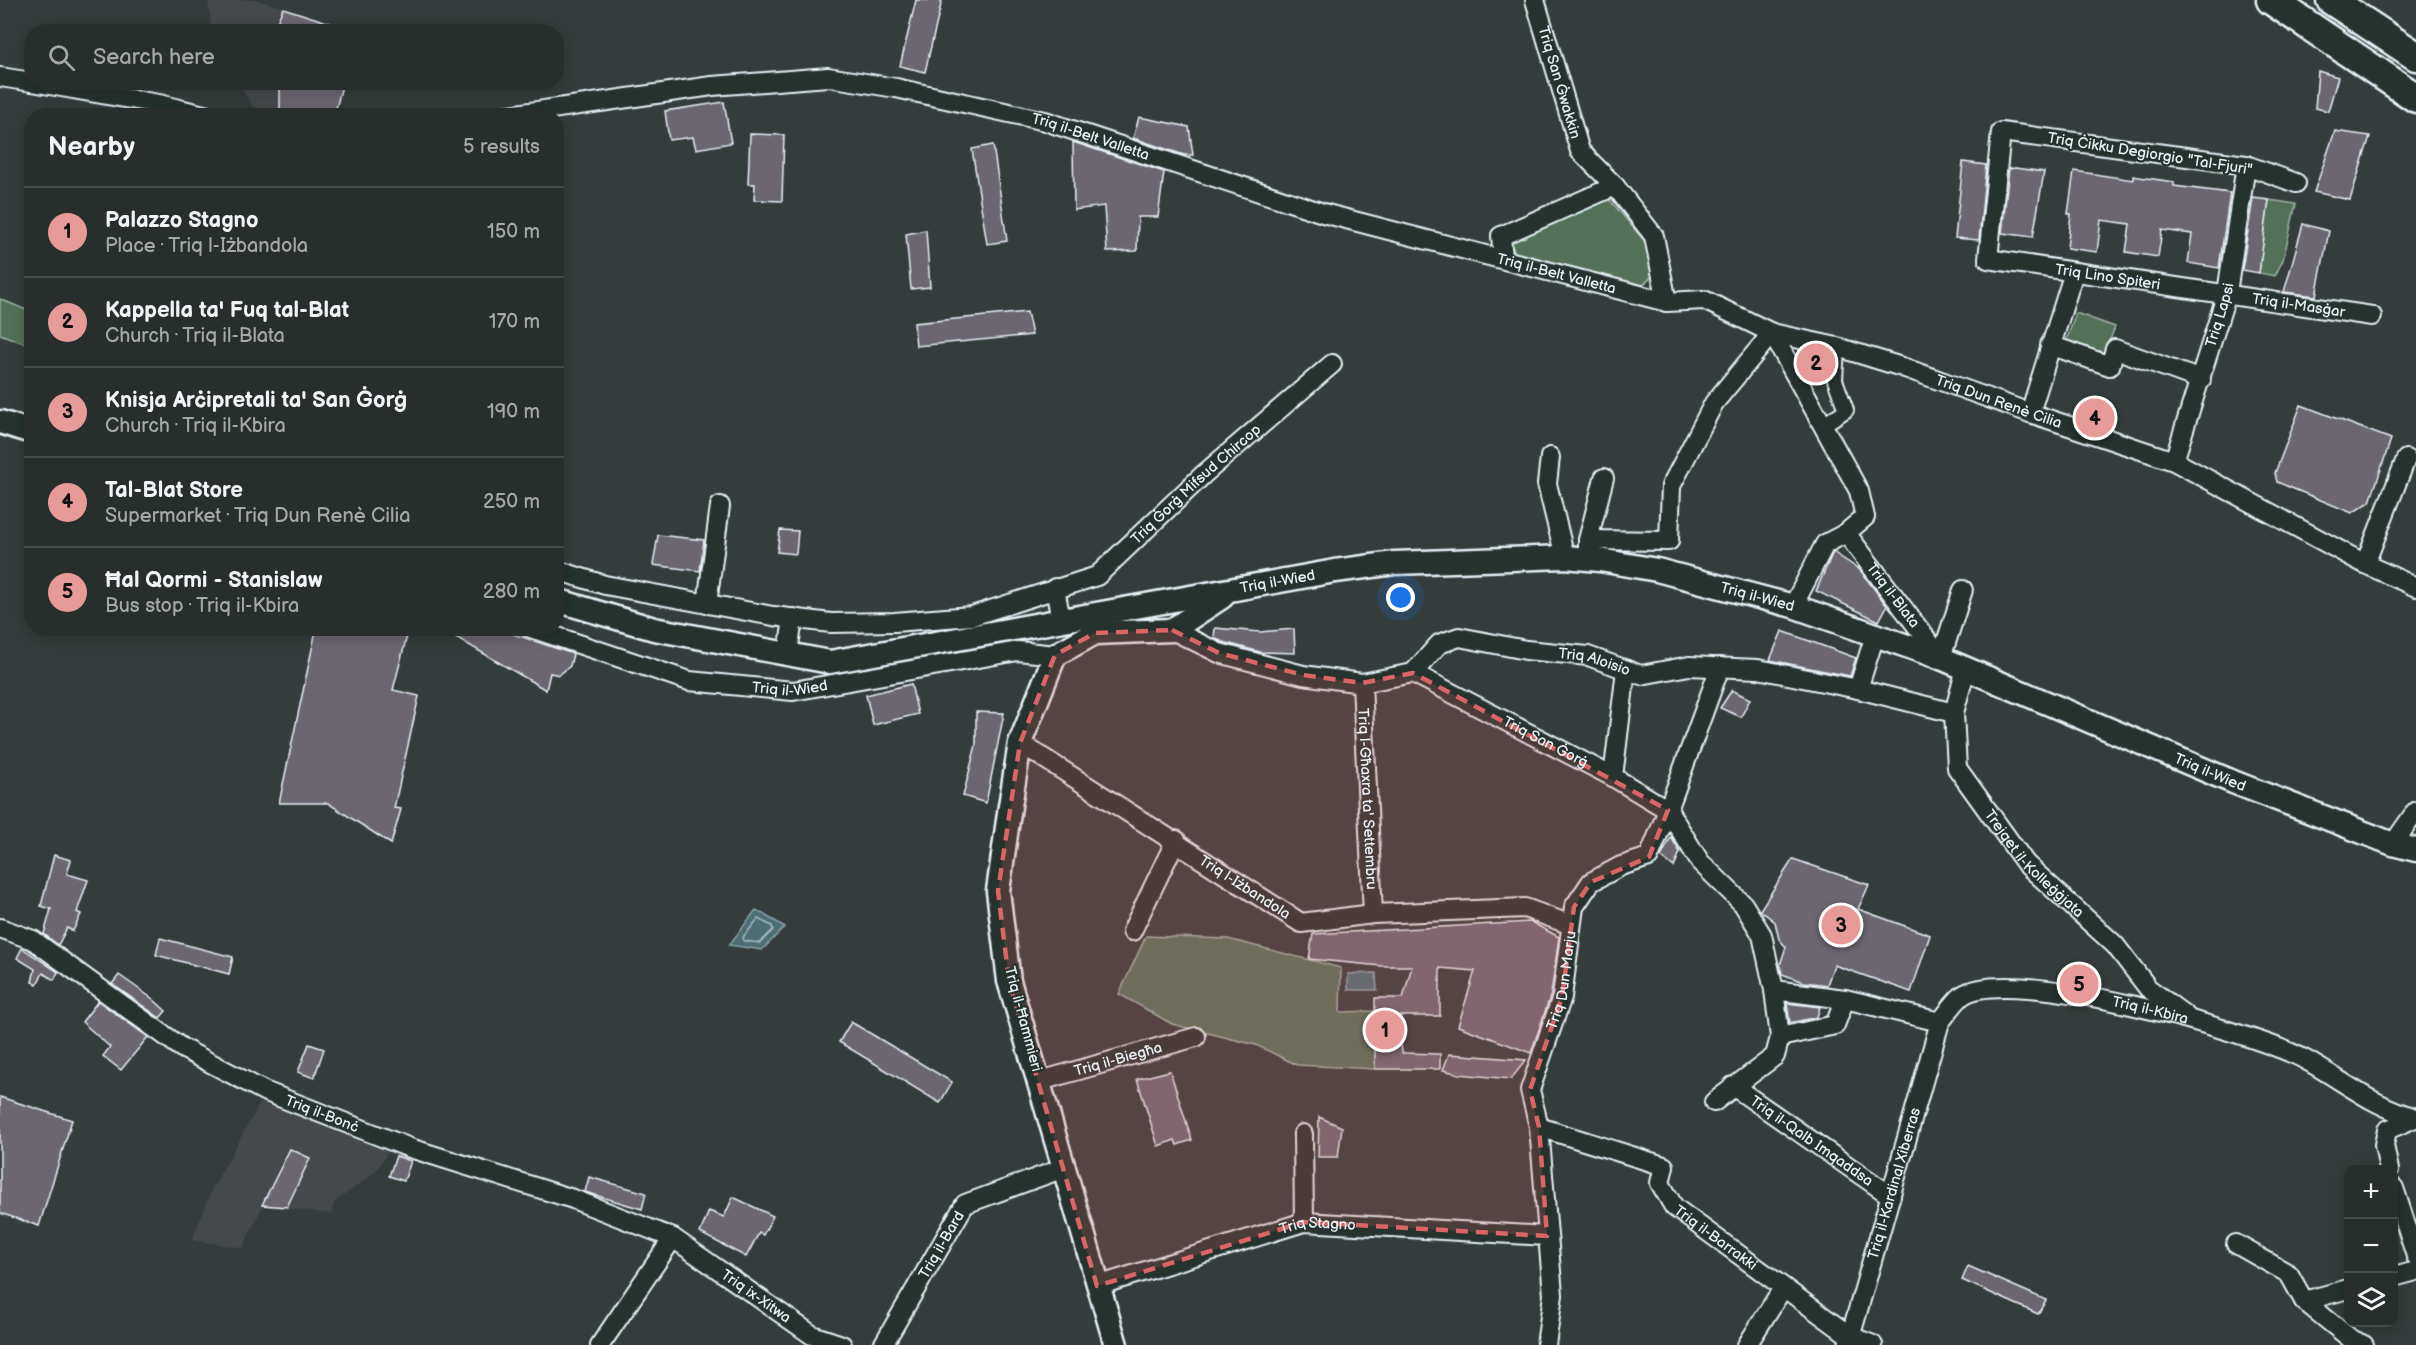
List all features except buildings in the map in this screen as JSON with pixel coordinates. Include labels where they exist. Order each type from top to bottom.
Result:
[{"type":"highway","points":[[2271,0],[2416,98]]},
{"type":"highway","points":[[2331,0],[2416,56]]},
{"type":"street","name":"Triq San Ġwakkin","points":[[1535,0],[1580,151],[1615,186],[1654,236],[1667,302]]},
{"type":"street","points":[[0,77],[24,81]]},
{"type":"street","name":"Triq il-Belt Valletta","points":[[558,108],[712,86],[828,77],[896,88],[1045,121],[1323,213],[1667,302]]},
{"type":"street","points":[[78,90],[177,108]]},
{"type":"street","name":"Triq Ċikku Degiorgio \"Tal-Fjuri\"","points":[[1988,259],[2001,132],[2246,165],[2296,183]]},
{"type":"street","name":"Triq Lapsi","points":[[2174,461],[2228,293],[2246,165]]},
{"type":"street","points":[[1503,258],[1501,236],[1615,186]]},
{"type":"street","name":"Triq Lino Spiteri","points":[[1988,259],[2228,293]]},
{"type":"street","points":[[2030,413],[2074,272]]},
{"type":"street","name":"Triq il-Masġar","points":[[2228,293],[2372,316]]},
{"type":"street","name":"Triq Dun Renè Cilia","points":[[1667,302],[1704,300],[1772,333],[1837,347],[1905,368],[2174,461],[2365,564],[2416,587]]},
{"type":"street","points":[[1604,478],[1588,549],[1669,540],[1671,486],[1714,403],[1772,333],[1859,491],[1864,517],[1846,533],[1825,544],[1793,606]]},
{"type":"street","points":[[2050,345],[2110,366],[2115,349],[2201,381]]},
{"type":"street","points":[[1823,425],[1846,410],[1835,380],[1837,347]]},
{"type":"street","name":"Triq Ġorġ Mifsud Chircop","points":[[1055,588],[1097,576],[1204,474],[1332,364]]},
{"type":"street","points":[[0,422],[24,430]]},
{"type":"street","points":[[1550,457],[1547,484],[1565,557]]},
{"type":"street","points":[[2365,564],[2406,459]]},
{"type":"street","points":[[707,604],[720,506]]},
{"type":"street","name":"Triq il-Blata","points":[[1846,533],[1941,658]]},
{"type":"street","name":"Triq il-Wied","points":[[564,602],[654,629],[830,662],[1335,571],[1395,563],[1565,557],[1588,549],[1793,606],[1941,658],[2233,782],[2393,844],[2416,850]]},
{"type":"street","points":[[564,572],[605,585],[707,604],[831,623],[894,622],[972,615],[1055,588],[1061,621]]},
{"type":"street","points":[[1941,658],[1963,590]]},
{"type":"street","points":[[1172,630],[1231,591]]},
{"type":"street","name":"Triq il-Wied","points":[[788,654],[793,618]]},
{"type":"street","points":[[1055,655],[1095,633],[1172,630],[1219,652],[1302,675],[1362,683],[1413,673]]},
{"type":"street","points":[[1858,689],[1875,635]]},
{"type":"street","name":"Triq il-Wied","points":[[555,636],[689,681],[793,691],[1018,651],[1055,655]]},
{"type":"street","name":"Triq Aloisio","points":[[1413,673],[1439,644],[1459,637],[1526,650],[1588,656],[1641,675],[1689,666],[1758,669],[1858,689],[1954,713]]},
{"type":"street","name":"Triq il-Ħammieri","points":[[1055,655],[1020,743],[998,891],[1009,981],[1116,1345]]},
{"type":"street","name":"Triq Dun Marju","points":[[1546,1345],[1553,1295],[1539,1127],[1530,1090],[1562,997],[1575,907],[1591,882],[1621,866],[1649,857],[1720,667]]},
{"type":"street","name":"Trejqet il-Kolleġġjata","points":[[1966,668],[1954,713],[1957,768],[2026,864],[2115,945],[2148,988],[2192,1021]]},
{"type":"street","points":[[1613,777],[1626,670]]},
{"type":"street","name":"Triq San Ġorġ","points":[[1413,673],[1613,777],[1668,810],[1700,862],[1743,904],[1762,935],[1774,990],[1780,1037]]},
{"type":"street","name":"Triq l-Għaxra ta' Settembru","points":[[1362,683],[1373,914]]},
{"type":"street","name":"Triq l-Iżbandola","points":[[1020,743],[1176,840],[1301,923],[1373,914],[1525,908],[1571,925]]},
{"type":"street","points":[[2393,844],[2416,811]]},
{"type":"street","points":[[1132,931],[1176,840]]},
{"type":"street","name":"Triq il-Bonċ","points":[[0,928],[33,940],[182,1048],[264,1091],[410,1148],[573,1198],[673,1238]]},
{"type":"street","name":"Triq il-Kbira","points":[[1940,1023],[1964,994],[1986,988],[2021,987],[2098,997],[2226,1029],[2275,1046],[2304,1059],[2378,1105],[2415,1118]]},
{"type":"street","points":[[1774,990],[1845,999],[1940,1023]]},
{"type":"street","points":[[1714,1102],[1775,1056],[1780,1037],[1835,1025],[1845,999]]},
{"type":"street","name":"Triq il-Kardinal Xiberras","points":[[1849,1340],[1940,1023]]},
{"type":"street","name":"Triq il-Biegħa","points":[[1040,1081],[1196,1037]]},
{"type":"street","name":"Triq il-Qalb Imqaddsa","points":[[1733,1086],[1891,1196]]},
{"type":"street","points":[[2389,1165],[2384,1145],[2387,1130],[2415,1118]]},
{"type":"street","name":"Triq il-Barrakki","points":[[1539,1127],[1664,1166],[1660,1183],[1674,1207],[1849,1340],[1873,1345]]},
{"type":"street","points":[[1302,1134],[1304,1222]]},
{"type":"street","name":"Triq il-Bard","points":[[883,1345],[965,1204],[1064,1168]]},
{"type":"street","points":[[2398,1200],[2416,1256]]},
{"type":"street","name":"Triq Stagno","points":[[1097,1286],[1304,1222],[1547,1236]]},
{"type":"street","points":[[600,1345],[673,1238]]},
{"type":"street","name":"Triq ix-Xitwa","points":[[673,1238],[811,1340],[842,1345]]},
{"type":"street","points":[[2236,1244],[2289,1274],[2304,1301],[2355,1343]]},
{"type":"street","points":[[2398,1276],[2416,1271]]},
{"type":"street","points":[[1747,1345],[1783,1288]]},
{"type":"street","points":[[2304,1301],[2344,1290]]},
{"type":"highlighted area","points":[[1172,630],[1219,653],[1303,675],[1362,683],[1413,673],[1668,810],[1649,857],[1591,882],[1574,907],[1562,997],[1530,1090],[1539,1127],[1547,1236],[1304,1222],[1097,1286],[1009,981],[998,891],[1020,743],[1055,655],[1095,633]]},
{"type":"shaded area","points":[[208,0],[258,0],[283,8],[276,24],[211,24]]},
{"type":"shaded area","points":[[242,90],[280,90],[280,108],[253,107]]},
{"type":"shaded area","points":[[260,1103],[390,1149],[375,1172],[334,1203],[331,1214],[263,1205],[243,1248],[192,1240],[213,1187]]},
{"type":"green space","points":[[1608,198],[1648,245],[1655,273],[1643,285],[1516,255],[1509,239]]},
{"type":"green space","points":[[2269,200],[2296,204],[2283,260],[2275,276],[2259,273]]},
{"type":"green space","points":[[0,299],[24,309],[24,343],[0,334]]},
{"type":"green space","points":[[2076,313],[2115,327],[2102,361],[2064,347]]},
{"type":"green space","points":[[1146,936],[1228,939],[1341,968],[1340,1012],[1376,1011],[1375,1069],[1297,1065],[1256,1045],[1172,1024],[1119,994]]},
{"type":"water","points":[[756,910],[785,927],[762,950],[729,945]]},
{"type":"water","points":[[1376,973],[1377,990],[1348,990],[1348,974]]},
{"type":"place","name":"Kappella ta' Fuq tal-Blat","points":[[1816,363]]},
{"type":"place","name":"Tal-Blat Store","points":[[2095,418]]},
{"type":"place","name":"Knisja Arċipretali ta' San Ġorġ","points":[[1841,925]]},
{"type":"place","name":"Ħal Qormi - Stanislaw","points":[[2079,984]]},
{"type":"place","name":"Palazzo Stagno","points":[[1385,1030]]}]
